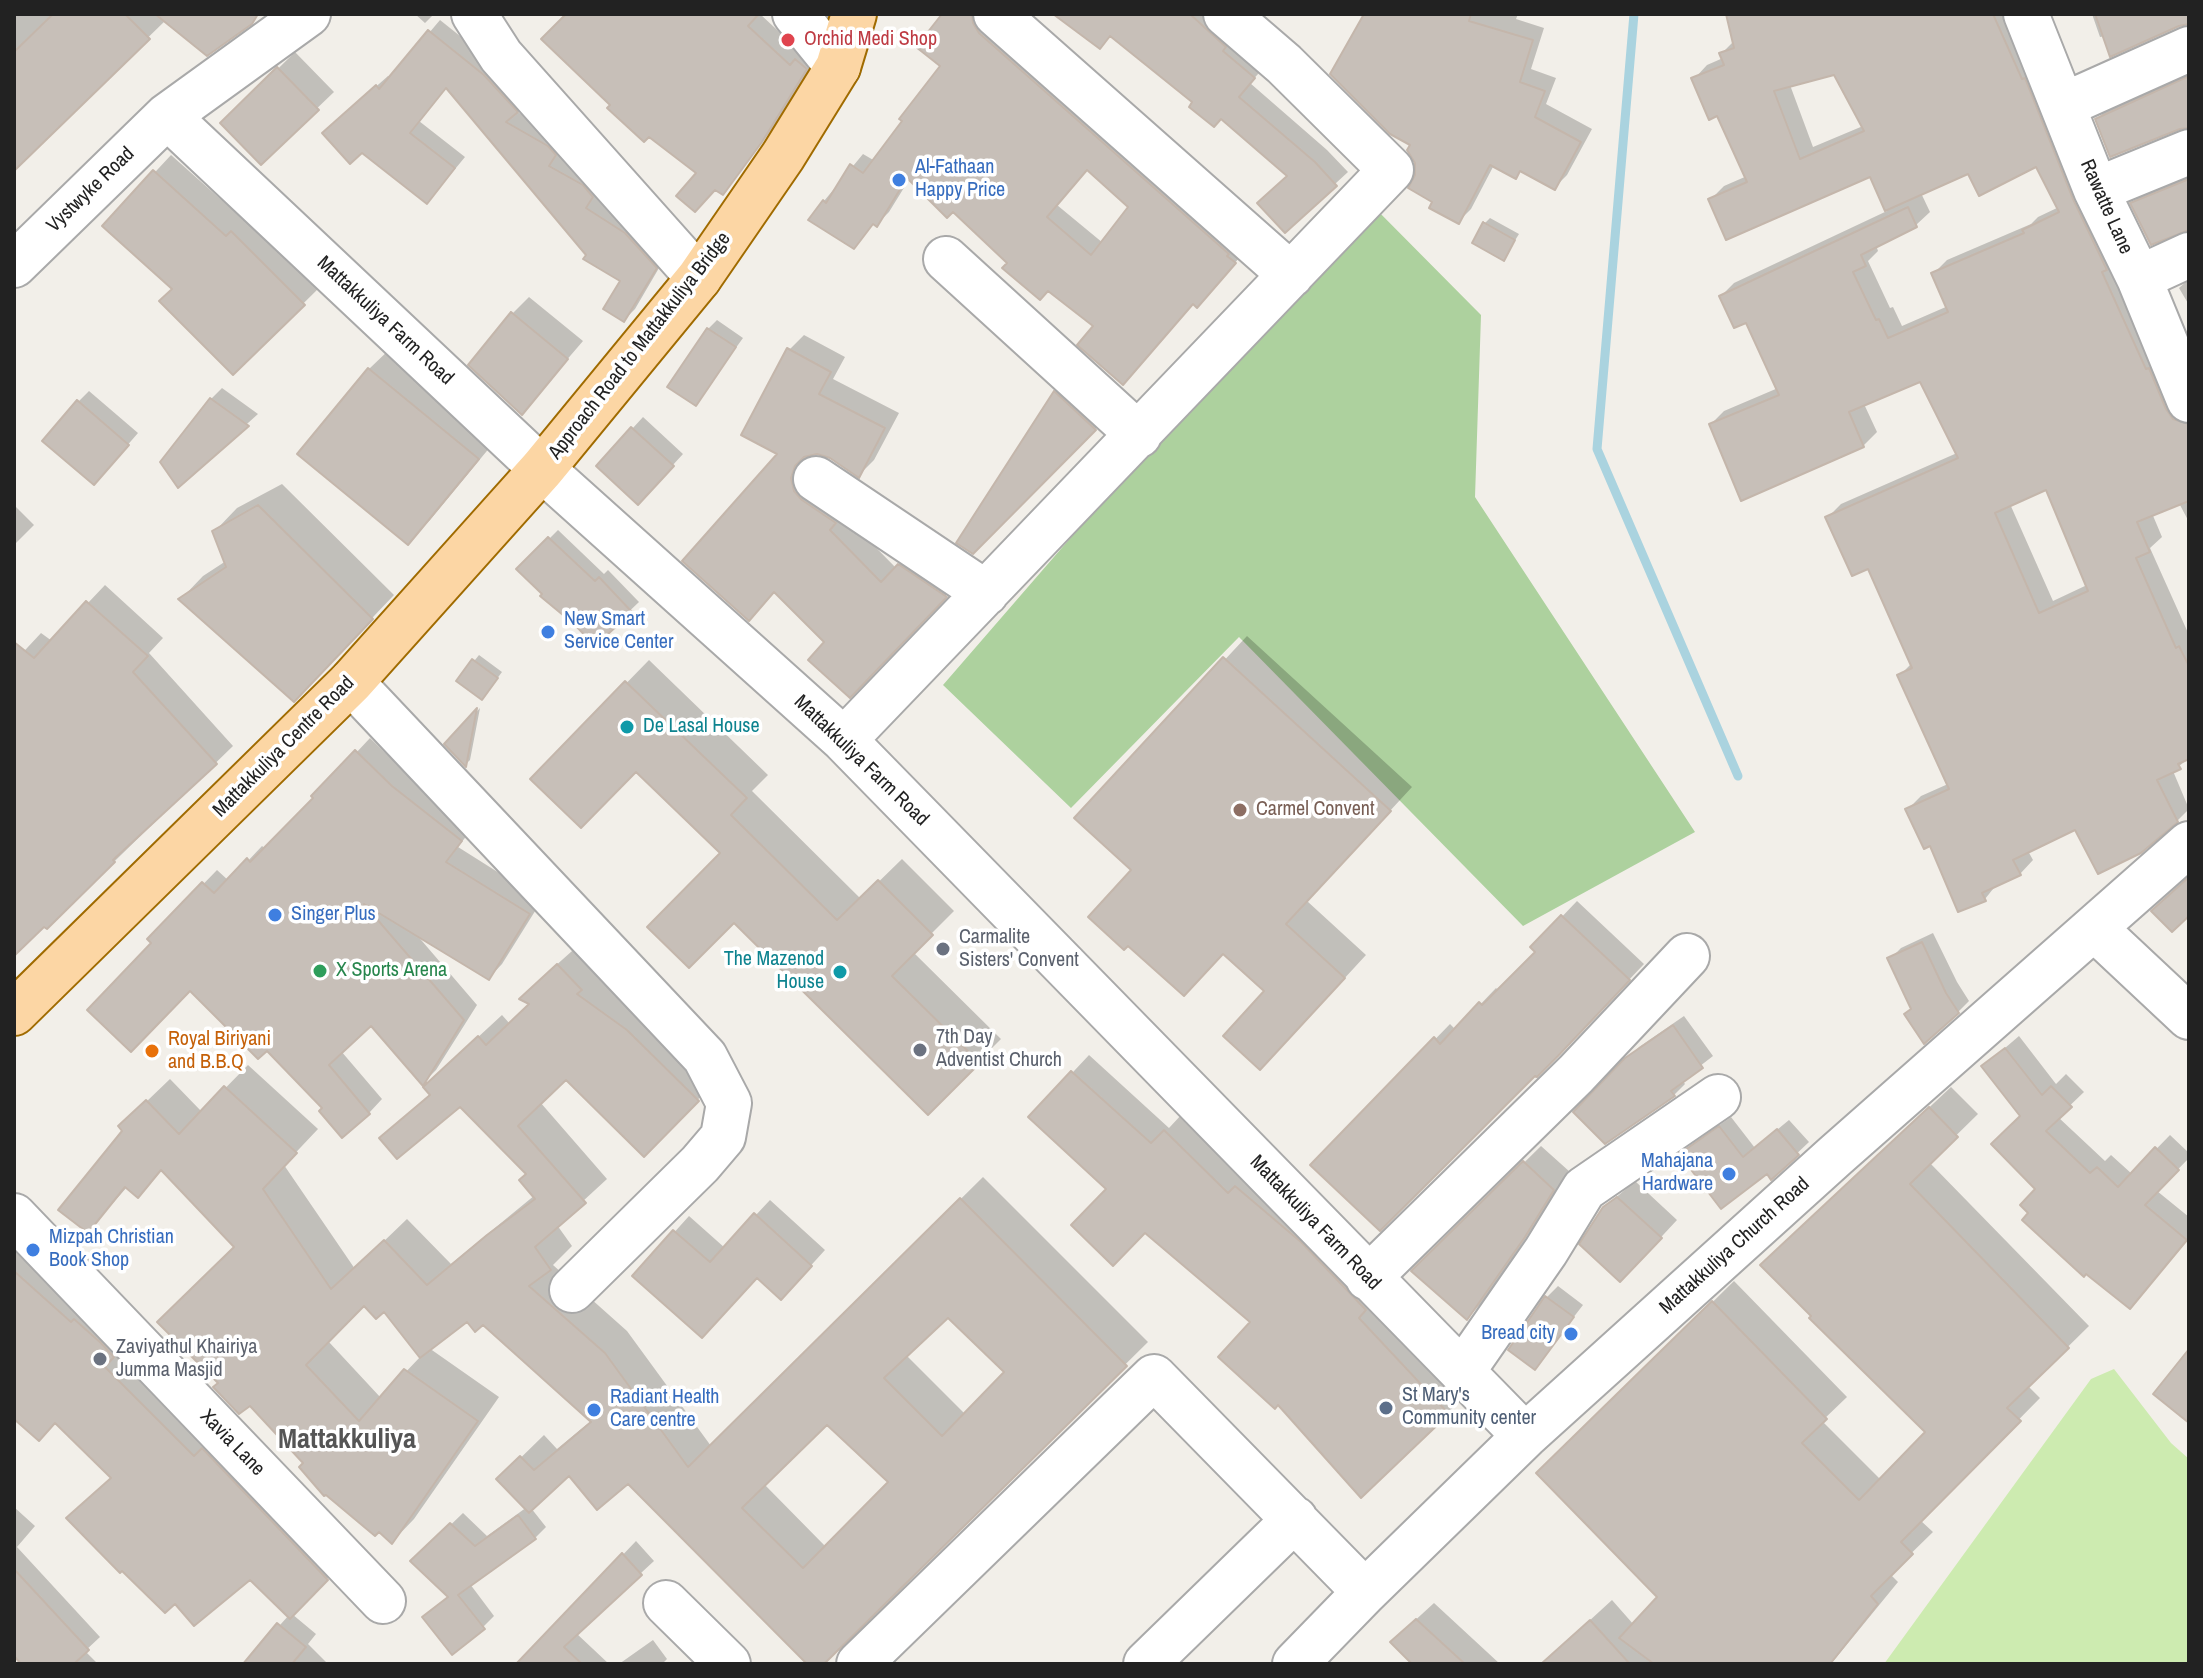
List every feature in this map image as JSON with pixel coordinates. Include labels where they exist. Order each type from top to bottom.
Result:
[{"type":"main road","name":"Approach Road to Mattakkuliya Bridge","points":[[542,469],[699,278],[783,156],[838,67],[854,14]]},
{"type":"main road","name":"Mattakkuliya Centre Road","points":[[14,1013],[351,682],[542,469]]},
{"type":"street","name":"Vystwyke Road","points":[[14,265],[167,116],[308,14]]},
{"type":"street","points":[[474,14],[501,56],[699,278]]},
{"type":"street","points":[[795,14],[838,67]]},
{"type":"street","points":[[996,14],[1291,275]]},
{"type":"street","points":[[844,740],[1391,170],[1284,64],[1226,14]]},
{"type":"street","name":"Rawatte Lane","points":[[2034,17],[2096,190],[2139,278],[2179,349],[2189,400]]},
{"type":"street","points":[[2064,105],[2189,49]]},
{"type":"street","name":"Mattakkuliya Farm Road","points":[[167,116],[542,469],[844,740],[1525,1436]]},
{"type":"street","points":[[2096,190],[2189,152]]},
{"type":"street","points":[[2139,278],[2189,255]]},
{"type":"street","points":[[946,259],[1139,435]]},
{"type":"street","points":[[816,479],[986,593]]},
{"type":"street","points":[[351,682],[696,1046],[729,1103],[723,1137],[700,1164],[572,1290]]},
{"type":"street","name":"Mattakkuliya Church Road","points":[[1295,1664],[1525,1436],[1835,1156],[2189,844]]},
{"type":"street","points":[[2094,928],[2189,1017]]},
{"type":"street","points":[[1368,1278],[1576,1074],[1687,956]]},
{"type":"street","points":[[1462,1372],[1546,1251],[1584,1189],[1718,1097]]},
{"type":"street","name":"Xavia Lane","points":[[14,1216],[383,1601]]},
{"type":"street","points":[[859,1664],[1154,1377],[1365,1592]]},
{"type":"street","points":[[1146,1664],[1295,1519]]},
{"type":"street","points":[[666,1603],[728,1664]]},
{"type":"green space","points":[[1365,198],[1481,315],[1475,497],[1695,832],[1523,926],[1239,637],[1071,808],[943,685]]},
{"type":"green space","points":[[2114,1369],[2171,1443],[2189,1459],[2189,1664],[1884,1664],[2091,1379]]},
{"type":"building","points":[[53,14],[125,14],[150,39],[14,171],[14,52]]},
{"type":"building","points":[[155,14],[258,14],[252,24],[207,56]]},
{"type":"building","points":[[566,14],[759,14],[748,26],[790,65],[795,59],[807,69],[762,142],[723,195],[715,190],[695,212],[676,196],[696,173],[649,137],[644,142],[541,39]]},
{"type":"building","points":[[942,14],[972,14],[979,33],[1236,263],[1197,308],[1193,304],[1123,385],[1077,345],[1093,326],[1048,291],[1040,300],[1002,268],[1007,263],[953,212],[947,218],[907,178],[877,227],[873,224],[854,249],[808,220],[823,200],[826,203],[850,164],[863,173],[940,66],[916,47]],"holes":[[[1087,170],[1128,207],[1091,255],[1047,217]]]},
{"type":"building","points":[[1053,14],[1190,14],[1226,47],[1223,51],[1255,78],[1239,97],[1315,162],[1337,186],[1285,233],[1257,203],[1287,176],[1221,119],[1214,127],[1189,107],[1192,102],[1110,36],[1100,49]]},
{"type":"building","points":[[1364,14],[1471,14],[1469,21],[1533,40],[1520,82],[1545,91],[1535,117],[1581,142],[1555,190],[1520,171],[1516,179],[1490,165],[1459,224],[1429,208],[1432,202],[1408,188],[1415,175],[1415,163],[1407,150],[1410,145],[1390,134],[1330,74]]},
{"type":"building","points":[[1726,14],[1993,14],[2022,79],[2025,78],[2073,199],[2107,270],[2102,272],[2146,369],[2149,368],[2173,419],[2189,424],[2189,501],[2137,522],[2150,552],[2136,558],[2176,648],[2179,646],[2189,666],[2189,759],[2178,764],[2181,769],[2157,780],[2178,822],[2141,853],[2098,874],[2075,830],[2013,860],[2021,875],[1982,893],[1986,901],[1958,912],[1930,846],[1924,849],[1905,809],[1949,789],[1897,675],[1912,668],[1868,569],[1852,576],[1825,517],[1958,458],[1920,382],[1849,412],[1864,447],[1741,501],[1709,424],[1779,395],[1746,323],[1734,328],[1719,296],[1908,207],[1917,227],[1861,255],[1866,266],[1853,272],[1888,338],[1948,312],[1931,273],[2024,233],[2022,230],[2059,212],[2036,167],[1979,196],[1968,174],[1885,211],[1870,177],[1726,240],[1708,199],[1747,182],[1717,116],[1709,120],[1691,78],[1724,65],[1719,53],[1734,48]],"holes":[[[1834,75],[1864,131],[1800,159],[1774,91]],[[2046,490],[2088,591],[2039,613],[1995,513]]]},
{"type":"building","points":[[2095,14],[2189,14],[2189,24],[2110,57]]},
{"type":"building","points":[[428,30],[484,75],[518,112],[506,122],[548,146],[556,155],[549,166],[583,185],[593,197],[586,208],[625,233],[657,268],[624,322],[603,309],[620,281],[583,259],[586,255],[446,88],[410,133],[455,168],[427,204],[362,153],[350,164],[322,133],[376,85],[379,89]]},
{"type":"building","points":[[277,67],[319,110],[261,165],[220,123]]},
{"type":"building","points":[[2189,76],[2189,128],[2110,157],[2095,119]]},
{"type":"building","points":[[153,170],[226,236],[231,231],[305,305],[233,375],[159,301],[172,289],[102,226]]},
{"type":"building","points":[[2189,179],[2189,230],[2151,245],[2130,203]]},
{"type":"building","points":[[1483,222],[1515,240],[1504,261],[1472,243]]},
{"type":"building","points":[[511,312],[568,359],[522,415],[468,365]]},
{"type":"building","points":[[707,328],[736,347],[696,406],[667,387]]},
{"type":"building","points":[[787,348],[831,372],[819,394],[885,428],[859,478],[830,458],[817,454],[804,457],[795,466],[791,478],[794,491],[836,523],[830,530],[881,582],[898,564],[947,597],[850,698],[808,660],[824,642],[774,592],[749,621],[682,561],[777,454],[741,435]]},
{"type":"building","points":[[368,368],[479,459],[408,545],[297,454]]},
{"type":"building","points":[[1054,391],[1096,430],[973,554],[956,543]]},
{"type":"building","points":[[210,398],[249,426],[178,488],[160,462]]},
{"type":"building","points":[[77,400],[129,445],[94,485],[42,441]]},
{"type":"building","points":[[631,427],[674,466],[638,505],[596,466]]},
{"type":"building","points":[[258,505],[373,619],[294,702],[178,599],[226,567],[212,531]]},
{"type":"building","points":[[548,537],[595,581],[599,577],[632,612],[595,646],[540,596],[542,594],[516,569]]},
{"type":"building","points":[[86,601],[148,656],[133,672],[217,764],[113,860],[115,862],[47,929],[44,927],[14,956],[14,642],[34,658]]},
{"type":"building","points":[[1223,657],[1391,811],[1286,924],[1345,978],[1260,1070],[1223,1036],[1264,991],[1223,954],[1184,996],[1128,946],[1124,950],[1088,917],[1131,870],[1074,818]]},
{"type":"building","points":[[472,659],[498,678],[482,700],[456,681]]},
{"type":"building","name":"The Mazenod House","points":[[625,681],[747,798],[731,815],[837,920],[878,880],[933,935],[892,976],[980,1063],[928,1115],[734,923],[689,968],[647,927],[720,853],[636,772],[581,828],[530,779]]},
{"type":"building","points":[[477,708],[466,767],[444,744]]},
{"type":"building","points":[[355,750],[392,786],[462,841],[446,862],[530,914],[489,980],[364,904],[464,1020],[423,1086],[371,1026],[329,1065],[370,1114],[342,1138],[319,1111],[322,1108],[267,1051],[258,1059],[190,991],[131,1052],[87,1010],[151,943],[147,939],[202,882],[214,893],[247,858],[250,862]]},
{"type":"building","points":[[2189,877],[2189,916],[2172,932],[2151,911]]},
{"type":"building","points":[[1561,915],[1630,980],[1558,1056],[1380,1231],[1310,1165],[1434,1037],[1440,1044],[1479,1002],[1482,1005],[1535,952],[1530,947]]},
{"type":"building","points":[[1922,942],[1959,1013],[1924,1044],[1904,1014],[1911,1009],[1887,958]]},
{"type":"building","points":[[557,964],[582,990],[577,994],[627,1030],[699,1101],[644,1157],[566,1080],[518,1126],[586,1203],[535,1247],[551,1270],[529,1286],[605,1353],[688,1467],[960,1198],[1127,1366],[824,1664],[807,1664],[628,1484],[597,1510],[569,1476],[529,1513],[496,1479],[520,1456],[534,1470],[591,1422],[483,1325],[475,1332],[467,1322],[420,1358],[384,1312],[376,1319],[364,1306],[306,1365],[359,1421],[404,1369],[478,1421],[392,1544],[379,1532],[375,1536],[324,1496],[299,1467],[303,1463],[250,1406],[239,1414],[213,1387],[218,1383],[157,1322],[234,1247],[161,1170],[138,1198],[125,1187],[88,1233],[58,1210],[122,1131],[118,1126],[146,1100],[179,1134],[224,1086],[297,1153],[263,1189],[331,1289],[384,1240],[427,1285],[535,1199],[519,1180],[526,1174],[460,1107],[397,1159],[379,1138],[430,1095],[423,1087],[478,1036],[486,1045],[529,1004],[519,999]],"holes":[[[948,1318],[1004,1372],[942,1436],[884,1378]],[[827,1425],[888,1482],[803,1568],[742,1508]]]},
{"type":"building","points":[[1673,1025],[1703,1068],[1671,1091],[1675,1096],[1605,1144],[1573,1112],[1625,1058]]},
{"type":"building","points":[[2005,1048],[2042,1095],[2051,1086],[2072,1107],[2046,1131],[2090,1173],[2097,1167],[2118,1187],[2155,1147],[2179,1170],[2145,1205],[2187,1240],[2130,1309],[2086,1274],[2084,1277],[2022,1220],[2028,1213],[2020,1205],[2035,1189],[1991,1144],[2020,1116],[1981,1066]]},
{"type":"building","points":[[1071,1071],[1151,1143],[1164,1130],[1228,1193],[1235,1186],[1301,1242],[1366,1310],[1359,1318],[1449,1414],[1361,1498],[1278,1405],[1275,1409],[1218,1357],[1250,1322],[1145,1233],[1113,1266],[1071,1225],[1106,1189],[1028,1117]]},
{"type":"building","points":[[1929,1107],[1958,1137],[1910,1184],[2069,1348],[2007,1408],[2021,1421],[1901,1542],[1913,1554],[1871,1596],[1878,1604],[1830,1664],[1654,1664],[1619,1638],[1657,1597],[1536,1473],[1712,1301],[1827,1419],[1802,1443],[1859,1500],[1925,1432],[1760,1265]]},
{"type":"building","points":[[1719,1126],[1743,1157],[1777,1129],[1799,1155],[1771,1180],[1767,1174],[1721,1209],[1679,1154]]},
{"type":"building","points":[[1523,1161],[1554,1190],[1467,1320],[1411,1271]]},
{"type":"building","points":[[1617,1197],[1662,1238],[1620,1282],[1579,1244],[1603,1207]]},
{"type":"building","points":[[754,1213],[812,1266],[781,1300],[757,1278],[702,1338],[632,1276],[673,1230],[710,1262]]},
{"type":"building","points":[[14,1271],[71,1322],[74,1319],[101,1343],[114,1357],[105,1367],[194,1456],[202,1448],[328,1580],[290,1619],[250,1580],[194,1626],[175,1604],[165,1613],[66,1518],[111,1478],[55,1423],[39,1441],[14,1419]]},
{"type":"building","points":[[1545,1296],[1574,1317],[1535,1370],[1508,1350]]},
{"type":"building","points":[[2189,1349],[2189,1423],[2153,1394]]},
{"type":"building","points":[[518,1515],[536,1539],[458,1595],[485,1629],[452,1655],[422,1617],[448,1597],[410,1561],[450,1523],[475,1546]]},
{"type":"building","points":[[622,1553],[642,1575],[564,1647],[582,1664],[516,1664]]},
{"type":"building","points":[[14,1569],[89,1650],[74,1664],[21,1664],[14,1656]]},
{"type":"building","points":[[1416,1619],[1465,1664],[1412,1664],[1390,1642]]},
{"type":"building","points":[[1590,1620],[1630,1664],[1541,1664]]},
{"type":"building","points":[[277,1623],[306,1647],[292,1664],[243,1664]]},
{"type":"waterway","points":[[1634,14],[1597,449],[1738,776]]},
{"type":"place","name":"Orchid Medi Shop","points":[[788,40]]},
{"type":"place","name":"Al-Fathaan Happy Price","points":[[899,180]]},
{"type":"place","name":"New Smart Service Center","points":[[548,632]]},
{"type":"place","name":"De Lasal House","points":[[627,727]]},
{"type":"place","name":"Carmel Convent","points":[[1240,810]]},
{"type":"place","name":"Singer Plus","points":[[275,915]]},
{"type":"place","name":"Carmalite Sisters' Convent","points":[[943,949]]},
{"type":"place","name":"X Sports Arena","points":[[320,971]]},
{"type":"place","name":"The Mazenod House","points":[[840,972]]},
{"type":"place","name":"7th Day Adventist Church","points":[[920,1050]]},
{"type":"place","name":"Royal Biriyani and B.B.Q","points":[[152,1051]]},
{"type":"place","name":"Mahajana Hardware","points":[[1729,1174]]},
{"type":"place","name":"Mizpah Christian Book Shop","points":[[33,1250]]},
{"type":"place","name":"Bread city","points":[[1571,1334]]},
{"type":"place","name":"Zaviyathul Khairiya Jumma Masjid","points":[[100,1359]]},
{"type":"place","name":"St Mary's Community center","points":[[1386,1408]]},
{"type":"place","name":"Radiant Health Care centre","points":[[594,1410]]},
{"type":"district","name":"Mattakkuliya","points":[[347,1440]]}]
